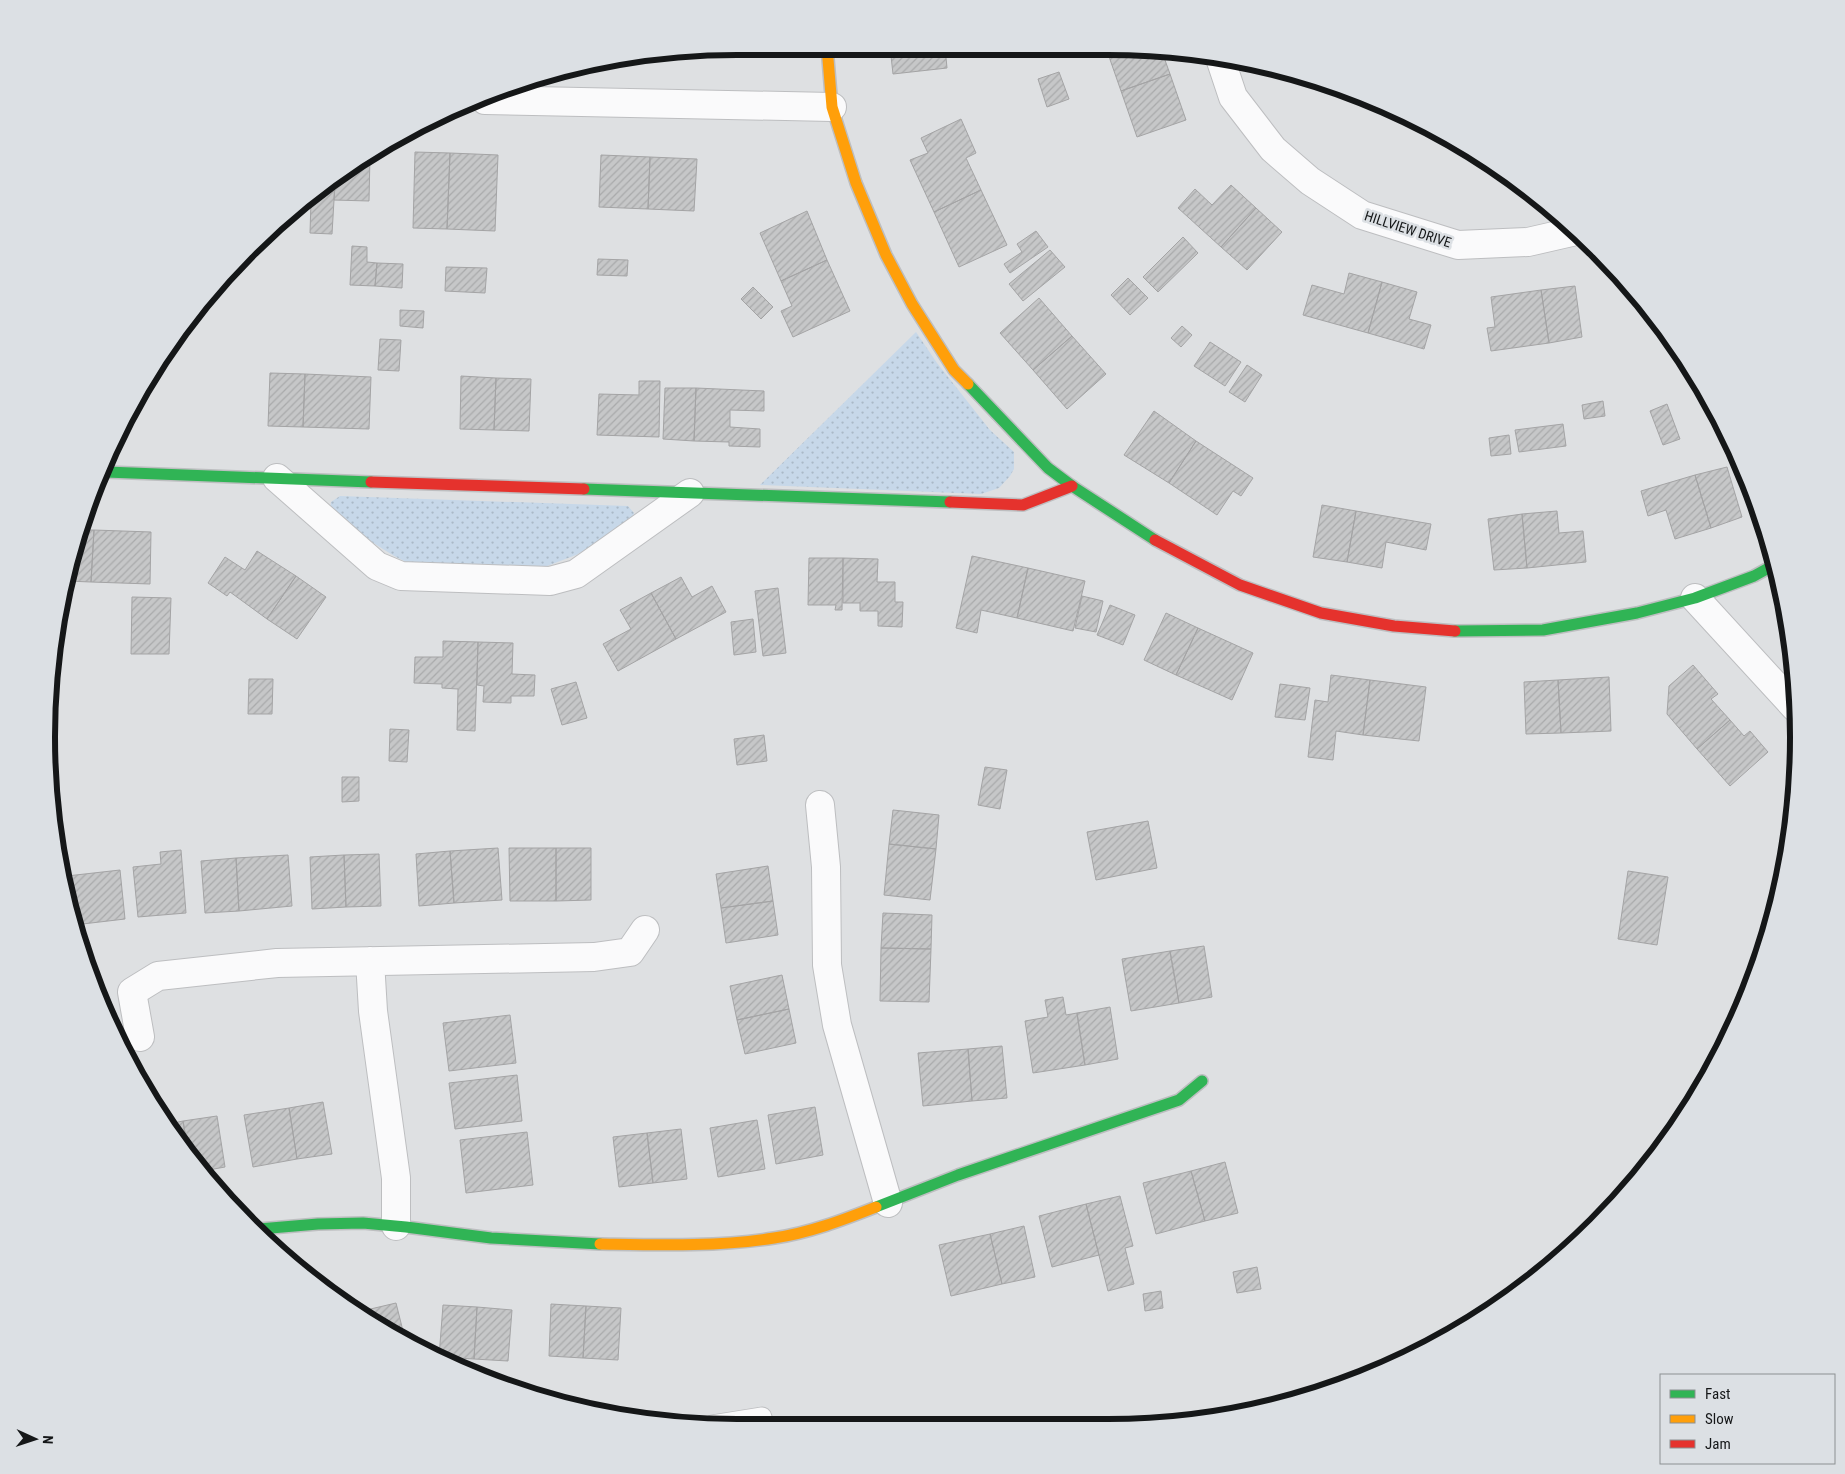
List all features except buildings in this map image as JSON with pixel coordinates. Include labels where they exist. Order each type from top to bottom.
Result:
[{"type":"street","points":[[828,55],[832,107],[860,192],[886,255],[912,304],[954,370],[1048,468],[1072,486],[1156,540],[1240,585],[1321,613],[1394,626],[1461,630],[1543,630],[1637,613],[1695,598],[1754,576],[1769,568]]},
{"type":"street","name":"HILLVIEW DRIVE","points":[[1222,65],[1233,97],[1273,149],[1310,181],[1362,215],[1458,245],[1528,242],[1567,233]]},
{"type":"street","points":[[494,100],[832,107]]},
{"type":"street","points":[[109,472],[1023,505],[1072,486]]},
{"type":"street","points":[[277,478],[378,566],[401,576],[550,581],[576,574],[690,493]]},
{"type":"street","points":[[1695,598],[1789,702]]},
{"type":"street","points":[[820,805],[826,867],[827,965],[837,1025],[888,1203]]},
{"type":"street","points":[[140,1037],[132,992],[158,976],[277,963],[594,956],[630,952],[645,930]]},
{"type":"street","points":[[370,962],[373,1012],[396,1178],[396,1226]]},
{"type":"street","points":[[265,1228],[312,1224],[377,1224],[488,1238],[614,1244],[702,1244],[794,1236],[857,1215],[928,1186],[1179,1100],[1202,1081]]},
{"type":"lane","points":[[750,1419],[762,1417]]},
{"type":"shaded area","points":[[916,332],[937,363],[990,430],[1014,452],[1014,469],[999,488],[981,494],[760,485]]},
{"type":"shaded area","points":[[340,496],[628,506],[634,513],[632,523],[576,555],[547,566],[414,565],[382,549],[330,510],[331,502]]},
{"type":"traffic: fast","points":[[968,384],[1048,468],[1072,486],[1155,540]]},
{"type":"traffic: fast","points":[[109,472],[371,482]]},
{"type":"traffic: fast","points":[[584,489],[950,502]]},
{"type":"traffic: fast","points":[[1455,631],[1543,630],[1637,613],[1695,598],[1754,576],[1769,568]]},
{"type":"traffic: fast","points":[[876,1207],[958,1175],[1179,1100],[1202,1081]]},
{"type":"traffic: fast","points":[[265,1229],[318,1224],[363,1223],[491,1238],[600,1244]]},
{"type":"traffic: slow","points":[[828,55],[832,107],[856,183],[886,255],[912,304],[954,370],[968,384]]},
{"type":"traffic: slow","points":[[600,1244],[687,1245],[752,1241],[787,1236],[813,1229],[876,1207]]},
{"type":"traffic: jam","points":[[371,482],[584,489]]},
{"type":"traffic: jam","points":[[950,502],[1023,505],[1072,486]]},
{"type":"traffic: jam","points":[[1155,540],[1240,585],[1321,613],[1394,626],[1455,631]]}]
